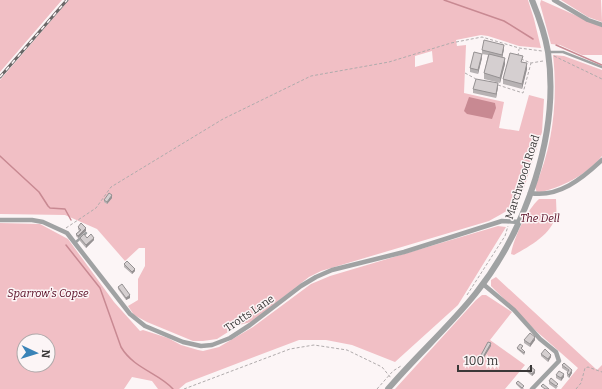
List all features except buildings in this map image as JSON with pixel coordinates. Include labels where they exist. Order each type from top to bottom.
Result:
[{"type":"street","name":"Marchwood Road","points":[[388,389],[465,306],[483,284],[501,259],[519,222],[530,192],[546,135],[550,82],[547,52],[541,23],[532,0]]},
{"type":"street","points":[[554,0],[588,20],[602,25]]},
{"type":"street","points":[[530,192],[545,194],[563,189],[586,175],[602,160]]},
{"type":"street","name":"Trotts Lane","points":[[0,220],[32,220],[62,230],[76,242],[130,314],[139,322],[183,342],[201,346],[220,342],[235,334],[268,312],[301,286],[332,270],[404,252],[510,220],[519,222]]},
{"type":"street","points":[[483,284],[514,310],[540,339],[556,352],[559,361],[532,389]]},
{"type":"lane","points":[[547,52],[557,51],[602,67]]},
{"type":"lane","points":[[76,242],[86,233]]},
{"type":"path","points":[[62,230],[96,208],[112,187],[223,119],[311,76],[389,62],[451,43],[482,37],[519,48],[547,52],[602,79]]},
{"type":"path","points":[[519,48],[518,58],[531,62],[548,60]]},
{"type":"path","points":[[495,84],[523,93],[531,62]]},
{"type":"path","points":[[466,73],[481,80]]},
{"type":"path","points":[[466,296],[505,236],[511,215],[520,206]]},
{"type":"path","points":[[184,389],[290,349],[314,345],[347,350],[382,366],[394,382]]},
{"type":"path","points":[[377,389],[395,369],[404,365]]},
{"type":"path","points":[[576,389],[581,383],[585,368],[588,367],[602,372]]},
{"type":"green space","points":[[0,0],[62,0],[0,72]]},
{"type":"green space","points":[[69,0],[528,0],[541,48],[519,46],[481,35],[456,40],[457,46],[466,45],[464,93],[504,102],[499,128],[519,131],[529,95],[544,99],[542,132],[522,194],[512,207],[503,213],[489,221],[321,271],[309,277],[251,322],[239,325],[217,339],[193,341],[134,315],[128,306],[138,300],[138,279],[145,266],[145,248],[139,248],[125,261],[97,229],[65,215],[0,214],[0,80]],"holes":[[[432,51],[433,62],[415,67],[415,56]]]},
{"type":"green space","points":[[541,0],[602,27],[602,55],[582,55],[560,45],[551,44],[540,4]]},
{"type":"green space","points":[[561,0],[601,0],[602,22],[588,17]]},
{"type":"green space","points":[[553,55],[564,56],[602,70],[602,156],[589,169],[573,180],[555,188],[537,193],[535,187],[546,155],[553,122],[555,89]]},
{"type":"green space","name":"The Dell","points":[[539,199],[556,199],[556,213],[554,222],[540,239],[514,255],[511,254],[522,224],[534,204]]},
{"type":"green space","name":"Sparrow's Copse","points":[[0,223],[40,224],[68,239],[114,302],[140,331],[143,330],[168,338],[181,345],[203,351],[219,347],[253,327],[311,284],[330,276],[498,226],[506,227],[458,305],[395,362],[352,345],[326,340],[299,340],[186,383],[179,389],[158,389],[152,381],[132,377],[124,389],[0,389]]},
{"type":"green space","points":[[496,277],[597,370],[602,365],[602,389],[561,389],[578,368],[535,330],[491,286],[491,280]]},
{"type":"green space","points":[[482,295],[486,295],[512,312],[490,340],[525,365],[505,389],[395,389],[476,300]]},
{"type":"shaded area","points":[[469,97],[495,103],[496,108],[492,119],[467,114],[464,111]]},
{"type":"waterway","points":[[444,0],[504,21],[533,39]]},
{"type":"waterway","points":[[556,45],[602,65]]},
{"type":"waterway","points":[[0,156],[39,192],[50,208],[65,209],[71,220]]},
{"type":"waterway","points":[[66,245],[100,288],[121,347],[126,354],[139,366],[161,379],[173,389]]},
{"type":"railway","points":[[0,77],[67,0]]}]
